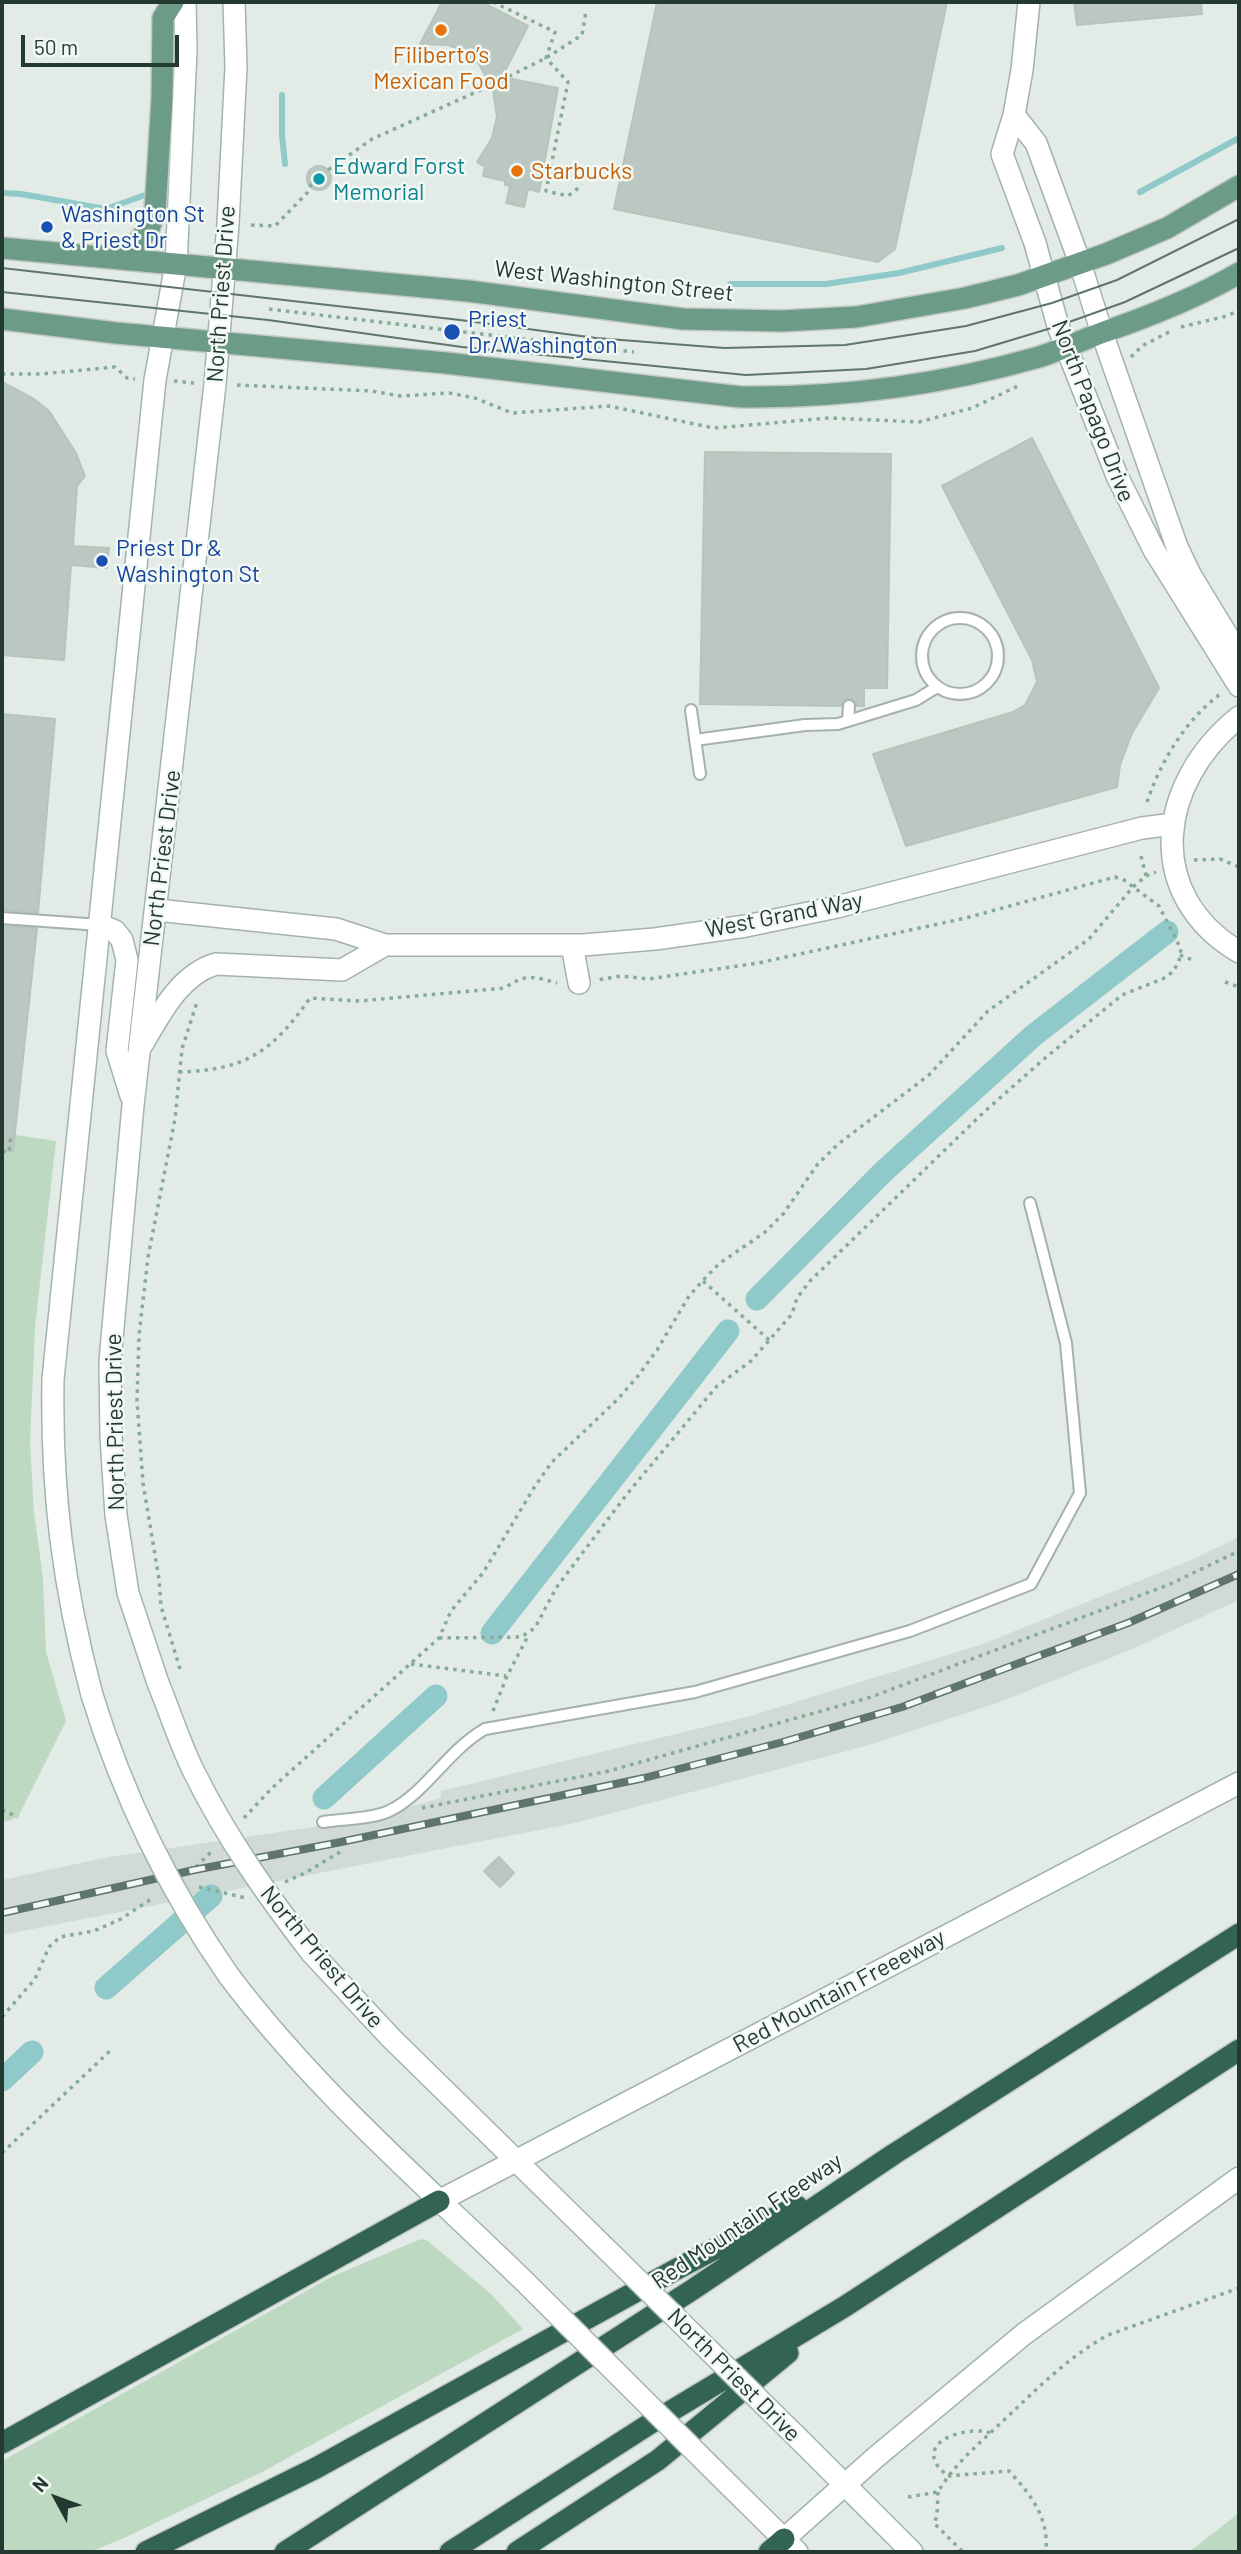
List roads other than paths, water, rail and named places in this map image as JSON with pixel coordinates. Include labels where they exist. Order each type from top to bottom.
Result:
[{"type":"highway","name":"Red Mountain Freeway","points":[[285,2552],[692,2290],[894,2154],[1239,1934]]},
{"type":"highway","points":[[450,2552],[651,2423],[844,2307],[1239,2050]]},
{"type":"highway","points":[[146,2552],[316,2468],[675,2270],[894,2154]]},
{"type":"highway","points":[[2,2443],[439,2201]]},
{"type":"highway","points":[[517,2552],[658,2460],[844,2307]]},
{"type":"main road","points":[[100,257],[135,244],[149,229],[155,211],[162,99],[163,18],[173,2]]},
{"type":"main road","name":"North Priest Drive","points":[[185,2],[185,65],[176,264],[155,380],[56,1344],[52,1415],[55,1490],[64,1573],[75,1630],[92,1695],[138,1820],[180,1898],[229,1976],[259,2016],[306,2070],[730,2486],[784,2548]]},
{"type":"main road","name":"North Priest Drive","points":[[234,2],[236,67],[225,267],[215,384],[133,1105],[110,1361],[111,1436],[117,1515],[128,1593],[158,1683],[193,1771],[228,1835],[265,1892],[311,1952],[391,2038],[912,2552]]},
{"type":"main road","name":"North Papago Drive","points":[[1029,2],[1022,70],[1014,115],[1002,154],[1035,243],[1058,326],[1133,513],[1233,688]]},
{"type":"main road","name":"North Papago Drive","points":[[1014,115],[1036,143],[1080,262],[1177,547],[1191,576],[1239,655]]},
{"type":"main road","name":"West Washington Street","points":[[2,248],[468,291],[683,319],[782,321],[856,317],[1018,285],[1167,228],[1239,186]]},
{"type":"main road","points":[[2,319],[446,363],[741,397],[773,397],[857,393],[940,382],[1040,356],[1133,323],[1207,291],[1239,273]]},
{"type":"main road","points":[[1239,717],[1199,761],[1180,800],[1174,824],[1173,865],[1176,878],[1194,913],[1212,933],[1239,951]]},
{"type":"main road","name":"West Grand Way","points":[[157,910],[336,929],[385,945],[572,945],[654,939],[746,926],[837,907],[1142,828],[1174,824]]},
{"type":"main road","points":[[100,925],[115,931],[122,940],[127,960],[117,1051],[133,1105]]},
{"type":"main road","points":[[140,1048],[165,1007],[185,982],[201,968],[216,964],[342,970],[385,945]]},
{"type":"main road","points":[[572,945],[579,983]]},
{"type":"main road","name":"Red Mountain Freeeway","points":[[439,2201],[1239,1783]]},
{"type":"main road","points":[[784,2548],[844,2485],[1024,2334],[1239,2178]]},
{"type":"lane","points":[[965,618],[987,629],[995,639],[998,663],[994,675],[986,685],[975,692],[962,695],[937,687],[928,678],[923,666],[925,641],[932,631],[942,623],[965,618]]},
{"type":"lane","points":[[695,740],[805,725],[838,724],[916,700],[937,687]]},
{"type":"lane","points":[[848,720],[849,706]]},
{"type":"lane","points":[[691,710],[700,774]]},
{"type":"lane","points":[[2,918],[100,925]]},
{"type":"lane","points":[[323,1822],[387,1812],[405,1801],[469,1739],[485,1730],[695,1692],[911,1631],[1031,1584],[1080,1493],[1066,1343],[1030,1203]]},
{"type":"waterway","points":[[282,95],[285,164]]},
{"type":"waterway","points":[[1140,192],[1239,138]]},
{"type":"waterway","points":[[2,193],[106,209],[145,195]]},
{"type":"waterway","points":[[730,284],[826,284],[899,273],[1002,248]]},
{"type":"waterway","points":[[757,1299],[883,1172],[1034,1035],[1167,932]]},
{"type":"waterway","points":[[492,1633],[728,1331]]},
{"type":"waterway","points":[[324,1798],[436,1696]]},
{"type":"waterway","points":[[106,1988],[211,1896]]},
{"type":"waterway","points":[[2,2080],[32,2052]]},
{"type":"tram line","points":[[2,268],[596,338],[724,348],[845,345],[966,326],[1052,303],[1117,280],[1239,219]]},
{"type":"tram line","points":[[2,292],[268,320],[462,347],[746,375],[866,369],[975,351],[1125,302],[1239,248]]},
{"type":"railway","points":[[2,1913],[194,1870],[644,1778],[783,1742],[902,1707],[1128,1623],[1239,1574]]},
{"type":"place","name":"Filiberto’s Mexican Food","points":[[441,30]]},
{"type":"place","name":"Starbucks","points":[[517,171]]},
{"type":"place","name":"Edward Forst Memorial","points":[[319,179]]},
{"type":"place","name":"Washington St & Priest Dr","points":[[47,227]]},
{"type":"place","name":"Priest Dr/Washington","points":[[452,332]]},
{"type":"place","name":"Priest Dr & Washington St","points":[[102,561]]}]
